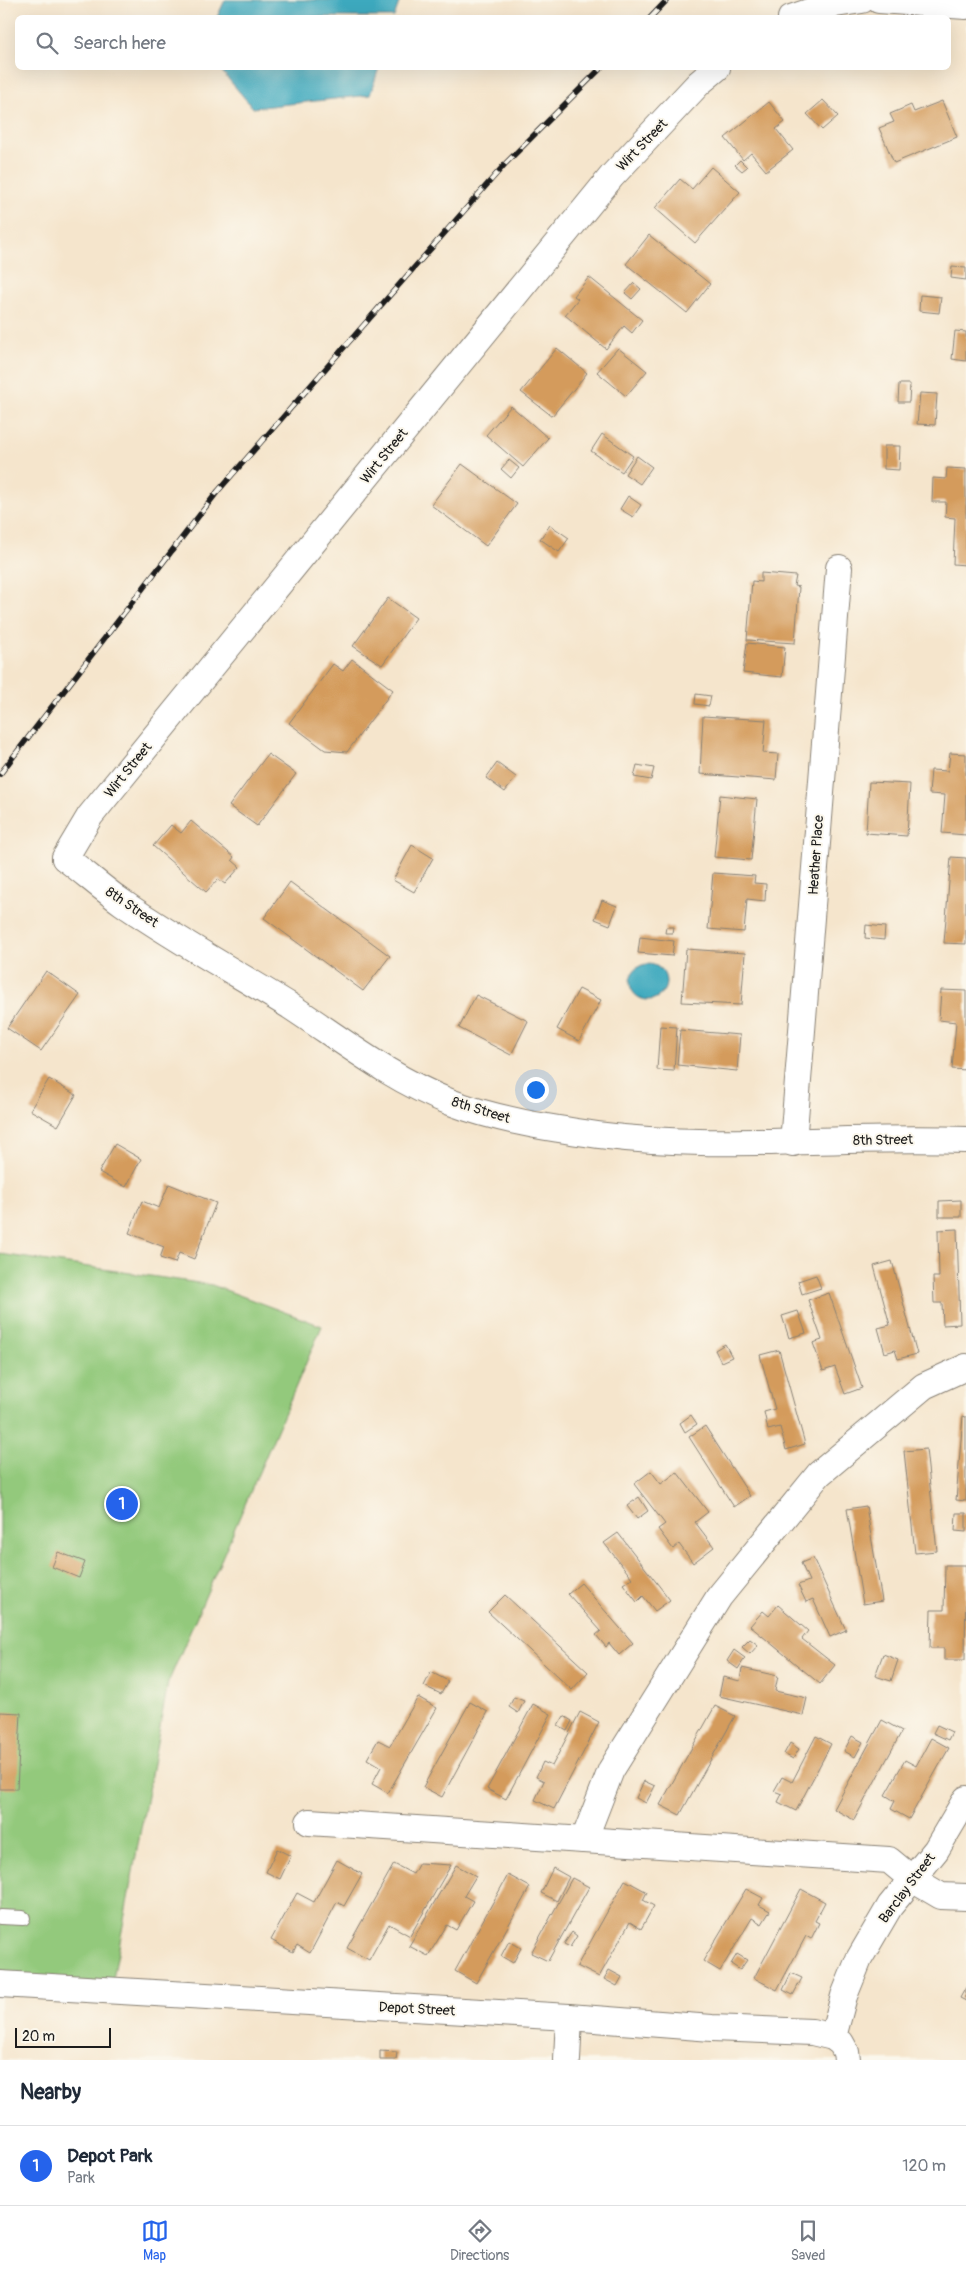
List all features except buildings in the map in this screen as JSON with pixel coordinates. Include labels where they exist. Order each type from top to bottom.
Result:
[{"type":"street","points":[[800,15],[829,5],[862,0]]},
{"type":"street","points":[[879,0],[966,6]]},
{"type":"street","name":"Wirt Street","points":[[56,861],[90,816],[612,176],[699,83],[715,70]]},
{"type":"street","name":"Heather Place","points":[[794,1143],[839,568]]},
{"type":"street","name":"8th Street","points":[[56,861],[292,1008],[350,1048],[401,1078],[450,1102],[523,1123],[599,1135],[658,1140],[794,1143],[966,1140]]},
{"type":"street","points":[[584,1840],[611,1770],[719,1597],[819,1474],[924,1386],[966,1368]]},
{"type":"street","name":"Barclay Street","points":[[833,2038],[844,1996],[858,1959],[890,1906],[936,1850],[966,1799]]},
{"type":"street","points":[[309,1822],[889,1860],[912,1879],[941,1896],[966,1897]]},
{"type":"street","name":"Depot Street","points":[[0,1984],[569,2017],[712,2028],[812,2032],[833,2038]]},
{"type":"street","points":[[567,2060],[569,2017]]},
{"type":"street","points":[[833,2038],[841,2043],[846,2052],[847,2060]]},
{"type":"lane","points":[[0,1917],[23,1918]]},
{"type":"green space","points":[[0,1254],[212,1285],[322,1326],[168,1683],[111,1990],[0,1984]]},
{"type":"water","points":[[225,0],[400,0],[395,15],[218,15]]},
{"type":"water","points":[[221,70],[378,70],[370,95],[253,108]]},
{"type":"water","points":[[648,964],[661,969],[666,982],[661,995],[648,1000],[635,995],[630,982],[635,969]]},
{"type":"railway","points":[[653,15],[667,0]]},
{"type":"railway","points":[[0,774],[218,491],[506,163],[599,70]]},
{"type":"place","name":"Depot Park","points":[[122,1504]]}]
